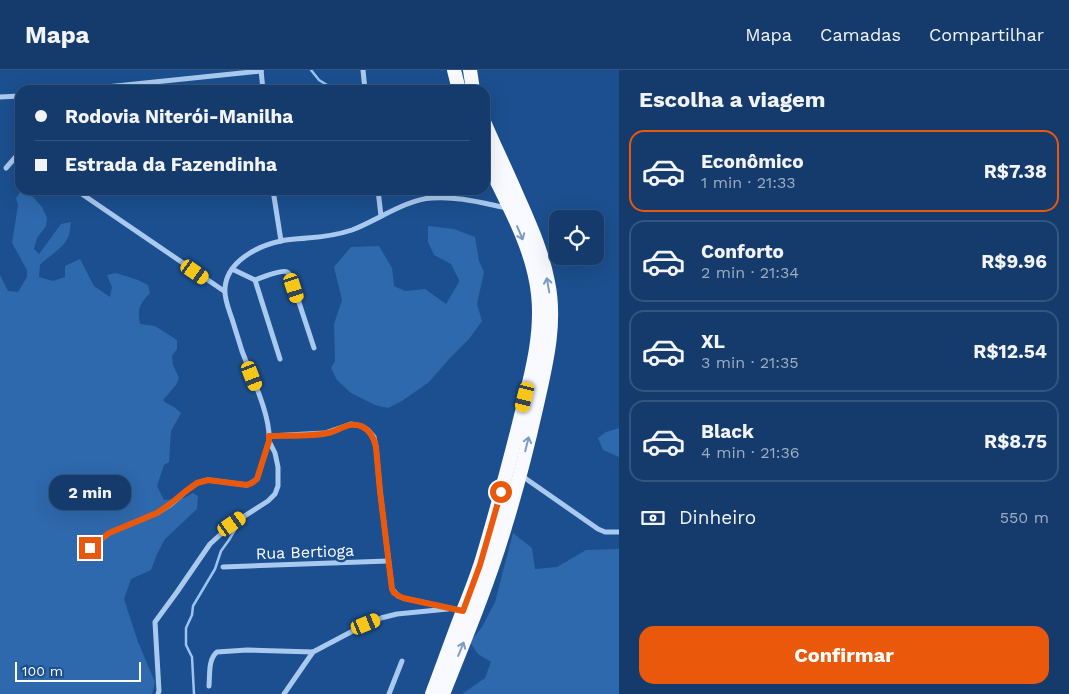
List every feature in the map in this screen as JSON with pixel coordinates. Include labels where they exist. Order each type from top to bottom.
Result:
[{"type":"highway","points":[[454,70],[458,85]]},
{"type":"highway","points":[[470,70],[472,85]]},
{"type":"highway","points":[[443,694],[505,528],[520,474],[550,340],[552,312],[548,282],[538,245],[490,135]]},
{"type":"highway","points":[[432,694],[458,610],[480,565],[493,523],[536,352],[539,326],[538,295],[528,252],[490,167]]},
{"type":"street","points":[[363,70],[364,85]]},
{"type":"street","points":[[125,85],[261,71],[262,85]]},
{"type":"street","points":[[0,97],[15,97]]},
{"type":"street","points":[[6,168],[15,158]]},
{"type":"street","points":[[83,195],[224,291]]},
{"type":"street","points":[[274,195],[281,241]]},
{"type":"street","points":[[379,195],[381,216]]},
{"type":"street","points":[[158,694],[155,622],[210,544],[221,533],[268,501],[275,494],[278,486],[278,467],[269,438],[265,415],[224,291],[226,278],[232,269],[245,256],[258,249],[281,241],[332,235],[352,230],[381,216],[430,198],[450,197],[510,209]]},
{"type":"street","points":[[232,269],[254,280],[280,359]]},
{"type":"street","points":[[254,280],[280,271],[288,272],[314,348]]},
{"type":"street","points":[[269,438],[325,434],[351,424],[368,430],[374,437],[376,447],[392,589],[398,596],[417,602],[458,610]]},
{"type":"street","points":[[90,548],[109,533],[157,513],[197,483],[208,480],[247,485],[252,483],[257,479],[269,438]]},
{"type":"street","points":[[520,474],[598,529],[605,532],[619,532]]},
{"type":"street","name":"Rua Bertioga","points":[[224,567],[388,561]]},
{"type":"street","points":[[284,694],[313,652],[366,624],[382,618],[414,612],[458,610]]},
{"type":"street","points":[[209,686],[212,658],[217,652],[247,650],[313,652]]},
{"type":"street","points":[[389,694],[402,661]]},
{"type":"shaded area","points":[[18,195],[33,197],[42,207],[47,218],[46,226],[37,238],[34,249],[39,254],[61,224],[71,222],[67,240],[40,265],[39,277],[53,281],[65,277],[65,266],[80,259],[94,286],[110,297],[112,287],[107,275],[116,273],[138,280],[148,285],[150,293],[140,307],[140,324],[155,326],[177,340],[177,349],[172,356],[173,365],[179,378],[176,385],[163,400],[181,413],[171,431],[169,462],[164,465],[157,486],[164,500],[184,498],[193,493],[198,496],[197,509],[165,539],[151,570],[131,579],[124,599],[138,642],[155,682],[152,694],[0,694],[0,275],[8,291],[18,292],[27,277],[27,270],[12,243],[18,205],[16,198]]},
{"type":"shaded area","points":[[428,226],[454,229],[475,237],[479,261],[484,272],[477,304],[482,321],[469,339],[429,382],[402,401],[388,408],[375,405],[351,393],[337,380],[331,368],[335,361],[334,324],[342,300],[334,267],[351,247],[379,246],[392,268],[394,286],[405,291],[425,289],[446,304],[459,280],[451,264],[434,255],[428,242]]},
{"type":"shaded area","points":[[619,428],[619,457],[603,450],[598,438],[606,432]]},
{"type":"shaded area","points":[[513,533],[532,548],[535,569],[557,567],[586,550],[619,549],[619,694],[462,694],[485,678],[491,662],[478,654],[470,642],[482,627],[495,602]]},
{"type":"waterway","points":[[311,70],[319,80],[327,85]]},
{"type":"waterway","points":[[194,694],[192,657],[186,645],[186,628],[192,615],[193,606],[215,569],[221,551],[239,523]]},
{"type":"route","points":[[90,548],[109,533],[157,513],[197,483],[208,480],[247,485],[252,483],[257,479],[269,436],[325,434],[351,424],[361,426],[374,437],[388,561],[394,593],[417,602],[463,611],[480,565],[501,492]]}]
